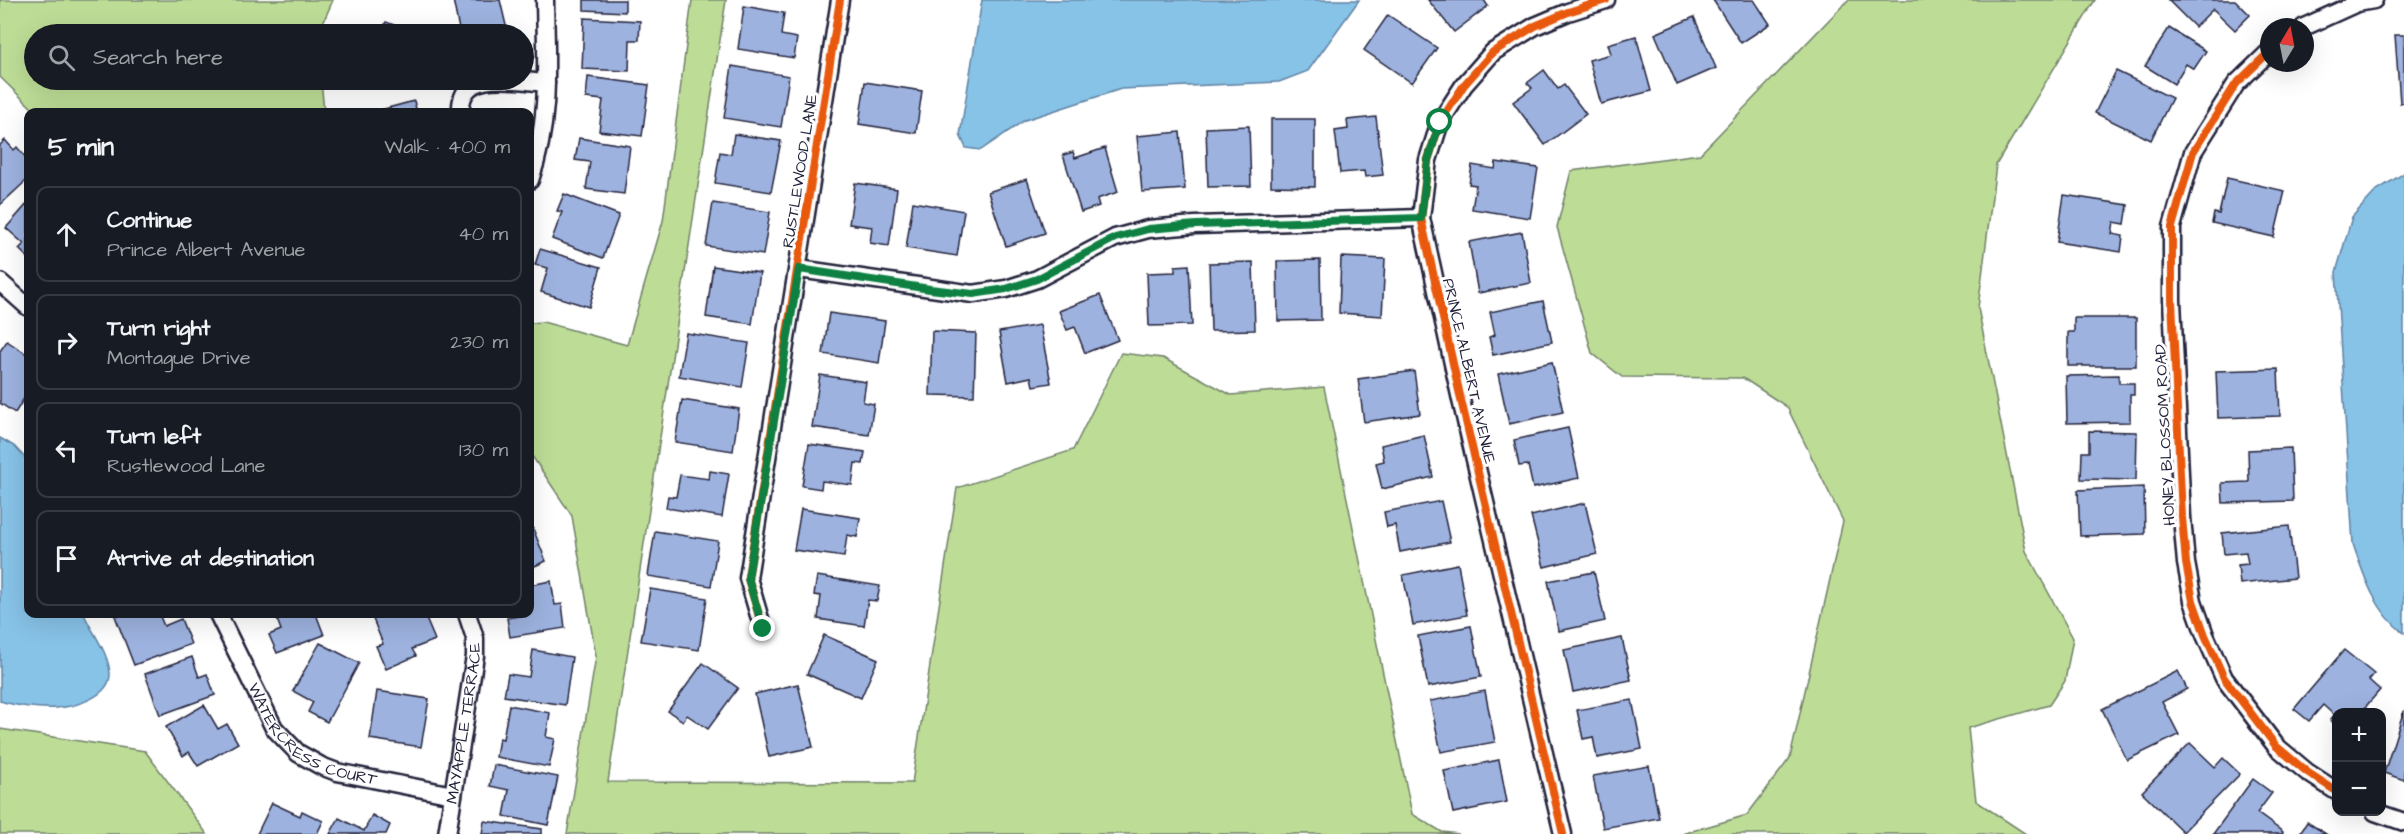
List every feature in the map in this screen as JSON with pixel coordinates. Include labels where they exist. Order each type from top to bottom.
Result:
[{"type":"street","points":[[536,137],[546,83],[545,0]]},
{"type":"street","name":"RUSTLEWOOD LANE","points":[[763,629],[748,578],[840,0]]},
{"type":"street","name":"PRINCE ALBERT AVENUE","points":[[1563,834],[1421,218],[1428,160],[1440,122],[1464,85],[1493,52],[1534,26],[1606,0]]},
{"type":"street","points":[[2314,22],[2357,3],[2374,0]]},
{"type":"street","name":"HONEY BLOSSOM ROAD","points":[[2260,61],[2236,84],[2211,120],[2193,152],[2172,226],[2172,300],[2186,562],[2193,601],[2205,636],[2224,678],[2276,746],[2307,772],[2332,788]]},
{"type":"street","points":[[534,83],[546,83]]},
{"type":"street","points":[[461,108],[461,98],[466,90]]},
{"type":"street","points":[[799,269],[973,294],[1006,289],[1037,279],[1115,238],[1148,229],[1196,225],[1421,218]]},
{"type":"street","points":[[0,282],[24,303]]},
{"type":"street","name":"WATERCRESS COURT","points":[[220,618],[274,728],[298,753],[337,772],[453,795]]},
{"type":"street","name":"MAYAPPLE TERRACE","points":[[447,834],[475,656],[475,638],[468,618]]},
{"type":"street","points":[[2386,816],[2404,822]]},
{"type":"green space","points":[[0,0],[333,0],[322,24],[24,24],[24,90],[322,90],[324,108],[32,108],[0,77]]},
{"type":"green space","points":[[692,0],[726,0],[608,782],[912,783],[957,488],[1073,450],[1121,353],[1163,358],[1231,395],[1324,387],[1412,814],[1442,832],[1459,834],[567,834],[596,656],[572,516],[534,459],[534,323],[543,322],[627,345],[663,221]]},
{"type":"green space","points":[[1848,0],[2095,0],[1996,165],[1978,308],[2026,551],[2073,638],[2065,681],[2049,705],[1968,728],[1976,801],[2026,834],[1682,834],[1747,815],[1790,758],[1843,521],[1787,407],[1743,378],[1622,377],[1592,353],[1557,227],[1571,171],[1700,154]]},
{"type":"green space","points":[[0,729],[145,751],[207,834],[0,834]]},
{"type":"water","points":[[982,0],[1359,0],[1308,71],[1279,82],[1121,89],[1025,120],[981,150],[966,148],[960,135]]},
{"type":"water","points":[[2404,173],[2404,633],[2385,615],[2378,604],[2366,581],[2353,544],[2336,272],[2352,217],[2377,190]]},
{"type":"water","points":[[0,438],[14,446],[24,457],[24,618],[86,618],[103,650],[110,673],[105,688],[81,703],[42,708],[0,701]]},
{"type":"building","points":[[453,0],[500,0],[506,24],[458,24]]},
{"type":"building","points":[[584,0],[625,0],[625,12],[584,10]]},
{"type":"building","points":[[1428,0],[1484,0],[1488,6],[1454,32]]},
{"type":"building","points":[[1713,0],[1754,0],[1770,24],[1741,43]]},
{"type":"building","points":[[2168,0],[2235,0],[2250,15],[2235,30],[2213,9],[2195,27]]},
{"type":"building","points":[[744,6],[784,13],[781,35],[797,38],[794,58],[738,49]]},
{"type":"building","points":[[1388,15],[1437,48],[1412,83],[1364,50]]},
{"type":"building","points":[[1694,17],[1716,68],[1677,85],[1655,34]]},
{"type":"building","points":[[584,18],[640,21],[639,40],[630,40],[629,71],[582,69]]},
{"type":"building","points":[[2169,28],[2206,51],[2194,69],[2186,64],[2174,84],[2145,66]]},
{"type":"building","points":[[2395,35],[2404,35],[2404,102],[2400,103]]},
{"type":"building","points":[[1636,36],[1651,91],[1601,104],[1589,60],[1611,54],[1608,44]]},
{"type":"building","points":[[732,66],[789,76],[781,127],[724,118]]},
{"type":"building","points":[[1544,70],[1558,89],[1564,85],[1586,114],[1545,145],[1513,102],[1532,88],[1527,83]]},
{"type":"building","points":[[2116,71],[2172,98],[2151,140],[2095,113]]},
{"type":"building","points":[[588,77],[649,85],[642,136],[599,131],[603,100],[586,98]]},
{"type":"building","points":[[865,82],[922,91],[916,133],[859,124]]},
{"type":"building","points":[[414,101],[416,108],[388,108]]},
{"type":"building","points":[[1376,117],[1383,175],[1365,177],[1364,171],[1340,173],[1335,131],[1348,129],[1347,120]]},
{"type":"building","points":[[1271,119],[1315,119],[1315,187],[1271,186]]},
{"type":"building","points":[[1249,126],[1251,186],[1208,187],[1206,128]]},
{"type":"building","points":[[1180,132],[1185,189],[1142,192],[1137,136]]},
{"type":"building","points":[[734,134],[781,141],[771,192],[715,183],[720,152],[731,154]]},
{"type":"building","points":[[579,138],[630,146],[624,194],[586,189],[590,162],[575,160]]},
{"type":"building","points":[[5,140],[14,150],[17,147],[24,155],[24,183],[0,205],[0,145]]},
{"type":"building","points":[[1105,148],[1118,192],[1097,199],[1099,206],[1081,212],[1063,155],[1073,152],[1075,158]]},
{"type":"building","points":[[1496,162],[1538,168],[1530,218],[1472,209],[1476,185],[1469,184],[1472,165],[1495,169]]},
{"type":"building","points":[[2227,178],[2285,191],[2274,237],[2212,223],[2214,213],[2219,214]]},
{"type":"building","points":[[1027,179],[1045,233],[1006,246],[988,192]]},
{"type":"building","points":[[855,183],[897,189],[889,246],[870,243],[872,227],[849,224]]},
{"type":"building","points":[[564,194],[619,215],[603,258],[552,239],[562,212],[557,211]]},
{"type":"building","points":[[2064,195],[2128,205],[2125,224],[2114,222],[2112,234],[2123,236],[2121,252],[2057,242]]},
{"type":"building","points":[[913,202],[964,211],[957,256],[906,248]]},
{"type":"building","points":[[713,203],[770,212],[763,255],[706,246]]},
{"type":"building","points":[[24,208],[24,244],[6,228]]},
{"type":"building","points":[[1522,232],[1531,283],[1478,293],[1469,242]]},
{"type":"building","points":[[24,244],[24,254],[19,249]]},
{"type":"building","points":[[540,249],[601,267],[589,307],[541,292],[548,268],[535,265]]},
{"type":"building","points":[[1341,257],[1385,259],[1382,316],[1339,313]]},
{"type":"building","points":[[1320,260],[1321,320],[1278,321],[1277,261]]},
{"type":"building","points":[[1253,262],[1255,330],[1211,331],[1209,263]]},
{"type":"building","points":[[1189,265],[1192,325],[1149,326],[1147,273],[1175,272],[1175,266]]},
{"type":"building","points":[[713,266],[760,273],[752,324],[706,317]]},
{"type":"building","points":[[1100,295],[1118,340],[1085,353],[1075,327],[1067,330],[1059,311]]},
{"type":"building","points":[[1543,301],[1552,342],[1493,355],[1489,337],[1495,335],[1490,312]]},
{"type":"building","points":[[829,313],[885,321],[879,363],[823,354]]},
{"type":"building","points":[[2074,318],[2136,318],[2136,366],[2068,366],[2068,332],[2074,332]]},
{"type":"building","points":[[1040,325],[1051,383],[1033,386],[1031,377],[1008,382],[999,332]]},
{"type":"building","points":[[932,331],[976,333],[974,396],[930,395]]},
{"type":"building","points":[[686,333],[749,343],[742,387],[679,376]]},
{"type":"building","points":[[7,341],[24,352],[24,398],[15,413],[0,403],[0,351]]},
{"type":"building","points":[[1552,362],[1563,412],[1509,424],[1498,374]]},
{"type":"building","points":[[2278,369],[2280,416],[2218,418],[2216,371]]},
{"type":"building","points":[[1414,371],[1420,414],[1364,422],[1358,379]]},
{"type":"building","points":[[820,375],[866,382],[863,402],[874,404],[869,435],[812,427]]},
{"type":"building","points":[[2119,375],[2119,383],[2134,383],[2134,395],[2130,395],[2130,422],[2067,423],[2066,376]]},
{"type":"building","points":[[682,400],[739,409],[733,451],[675,442]]},
{"type":"building","points":[[1568,428],[1579,478],[1533,488],[1528,465],[1519,466],[1514,440]]},
{"type":"building","points":[[2089,431],[2137,432],[2136,480],[2081,479],[2082,452],[2089,452]]},
{"type":"building","points":[[1424,435],[1433,477],[1382,489],[1376,463],[1384,461],[1381,445]]},
{"type":"building","points":[[809,444],[865,452],[863,464],[855,463],[852,485],[822,481],[821,489],[802,486]]},
{"type":"building","points":[[2291,448],[2293,501],[2223,503],[2222,483],[2249,482],[2248,450]]},
{"type":"building","points":[[710,471],[729,474],[722,517],[666,508],[668,496],[676,497],[680,475],[709,479]]},
{"type":"building","points":[[2144,487],[2145,534],[2080,536],[2078,490]]},
{"type":"building","points":[[1441,501],[1450,542],[1400,552],[1395,525],[1387,527],[1384,512]]},
{"type":"building","points":[[1585,503],[1597,554],[1544,567],[1531,516]]},
{"type":"building","points":[[801,509],[860,518],[857,537],[847,535],[844,557],[794,550]]},
{"type":"building","points":[[2289,526],[2295,578],[2240,584],[2238,565],[2248,564],[2246,552],[2224,554],[2222,533]]},
{"type":"building","points":[[534,531],[546,561],[534,566]]},
{"type":"building","points":[[655,531],[718,541],[711,586],[648,576]]},
{"type":"building","points":[[1458,564],[1467,615],[1413,625],[1403,575]]},
{"type":"building","points":[[1594,572],[1605,621],[1559,631],[1548,581]]},
{"type":"building","points":[[817,576],[880,586],[877,601],[868,600],[864,626],[818,619],[821,596],[814,595]]},
{"type":"building","points":[[551,581],[555,605],[562,604],[565,628],[510,637],[507,618],[534,618],[534,584]]},
{"type":"building","points":[[650,589],[707,598],[699,650],[641,641]]},
{"type":"building","points":[[116,618],[161,618],[164,626],[181,619],[191,644],[134,665]]},
{"type":"building","points":[[276,618],[318,618],[324,635],[277,653],[269,635],[281,630]]},
{"type":"building","points":[[373,618],[426,618],[435,640],[412,649],[416,656],[386,669],[376,646],[383,644]]},
{"type":"building","points":[[1471,626],[1481,677],[1428,687],[1418,636]]},
{"type":"building","points":[[824,635],[878,659],[861,698],[807,674]]},
{"type":"building","points":[[1622,638],[1631,680],[1573,692],[1564,650]]},
{"type":"building","points":[[320,643],[359,663],[327,722],[308,712],[313,702],[293,691]]},
{"type":"building","points":[[533,650],[572,657],[565,705],[504,696],[508,674],[529,677]]},
{"type":"building","points":[[2344,650],[2374,674],[2369,680],[2380,690],[2364,708],[2332,708],[2332,713],[2323,705],[2309,721],[2294,709]]},
{"type":"building","points":[[192,657],[199,677],[207,674],[215,695],[160,715],[145,674]]},
{"type":"building","points":[[703,663],[738,688],[708,729],[687,715],[683,721],[668,711]]},
{"type":"building","points":[[2178,671],[2187,689],[2162,702],[2179,735],[2127,760],[2102,709]]},
{"type":"building","points":[[798,684],[813,747],[769,757],[755,694]]},
{"type":"building","points":[[377,691],[429,699],[421,747],[370,739]]},
{"type":"building","points":[[1485,691],[1495,742],[1441,752],[1430,701]]},
{"type":"building","points":[[1632,700],[1642,749],[1597,758],[1593,737],[1583,739],[1577,710]]},
{"type":"building","points":[[204,705],[218,729],[227,724],[238,743],[198,766],[189,752],[183,756],[166,727]]},
{"type":"building","points":[[509,705],[550,713],[546,737],[555,739],[549,767],[496,757],[499,738],[503,739]]},
{"type":"building","points":[[2404,710],[2404,780],[2386,774],[2386,767]]},
{"type":"building","points":[[2190,743],[2215,767],[2223,758],[2240,774],[2183,832],[2142,792]]},
{"type":"building","points":[[1499,760],[1507,802],[1453,813],[1444,771]]},
{"type":"building","points":[[494,765],[558,777],[548,825],[504,816],[509,790],[490,786]]},
{"type":"building","points":[[1649,766],[1659,818],[1603,828],[1593,776]]},
{"type":"building","points":[[2253,779],[2272,793],[2257,813],[2283,832],[2282,834],[2213,834]]},
{"type":"building","points":[[272,803],[300,816],[302,811],[323,821],[317,834],[257,834]]},
{"type":"building","points":[[372,815],[390,825],[386,834],[330,834],[339,818],[364,831]]},
{"type":"building","points":[[484,821],[542,829],[542,834],[482,834]]},
{"type":"building","points":[[2307,822],[2326,834],[2299,834]]},
{"type":"cycle path","points":[[763,629],[748,578],[840,0]]},
{"type":"cycle path","points":[[1563,834],[1461,400],[1421,218],[1428,160],[1440,122],[1464,85],[1493,52],[1535,26],[1606,0]]},
{"type":"cycle path","points":[[2260,61],[2236,84],[2193,152],[2172,227],[2172,300],[2186,563],[2193,601],[2224,678],[2276,746],[2307,772],[2332,788]]},
{"type":"route","points":[[763,629],[748,578],[799,269],[973,294],[1006,289],[1037,279],[1115,238],[1148,229],[1196,225],[1421,218],[1428,160],[1440,122]]}]
